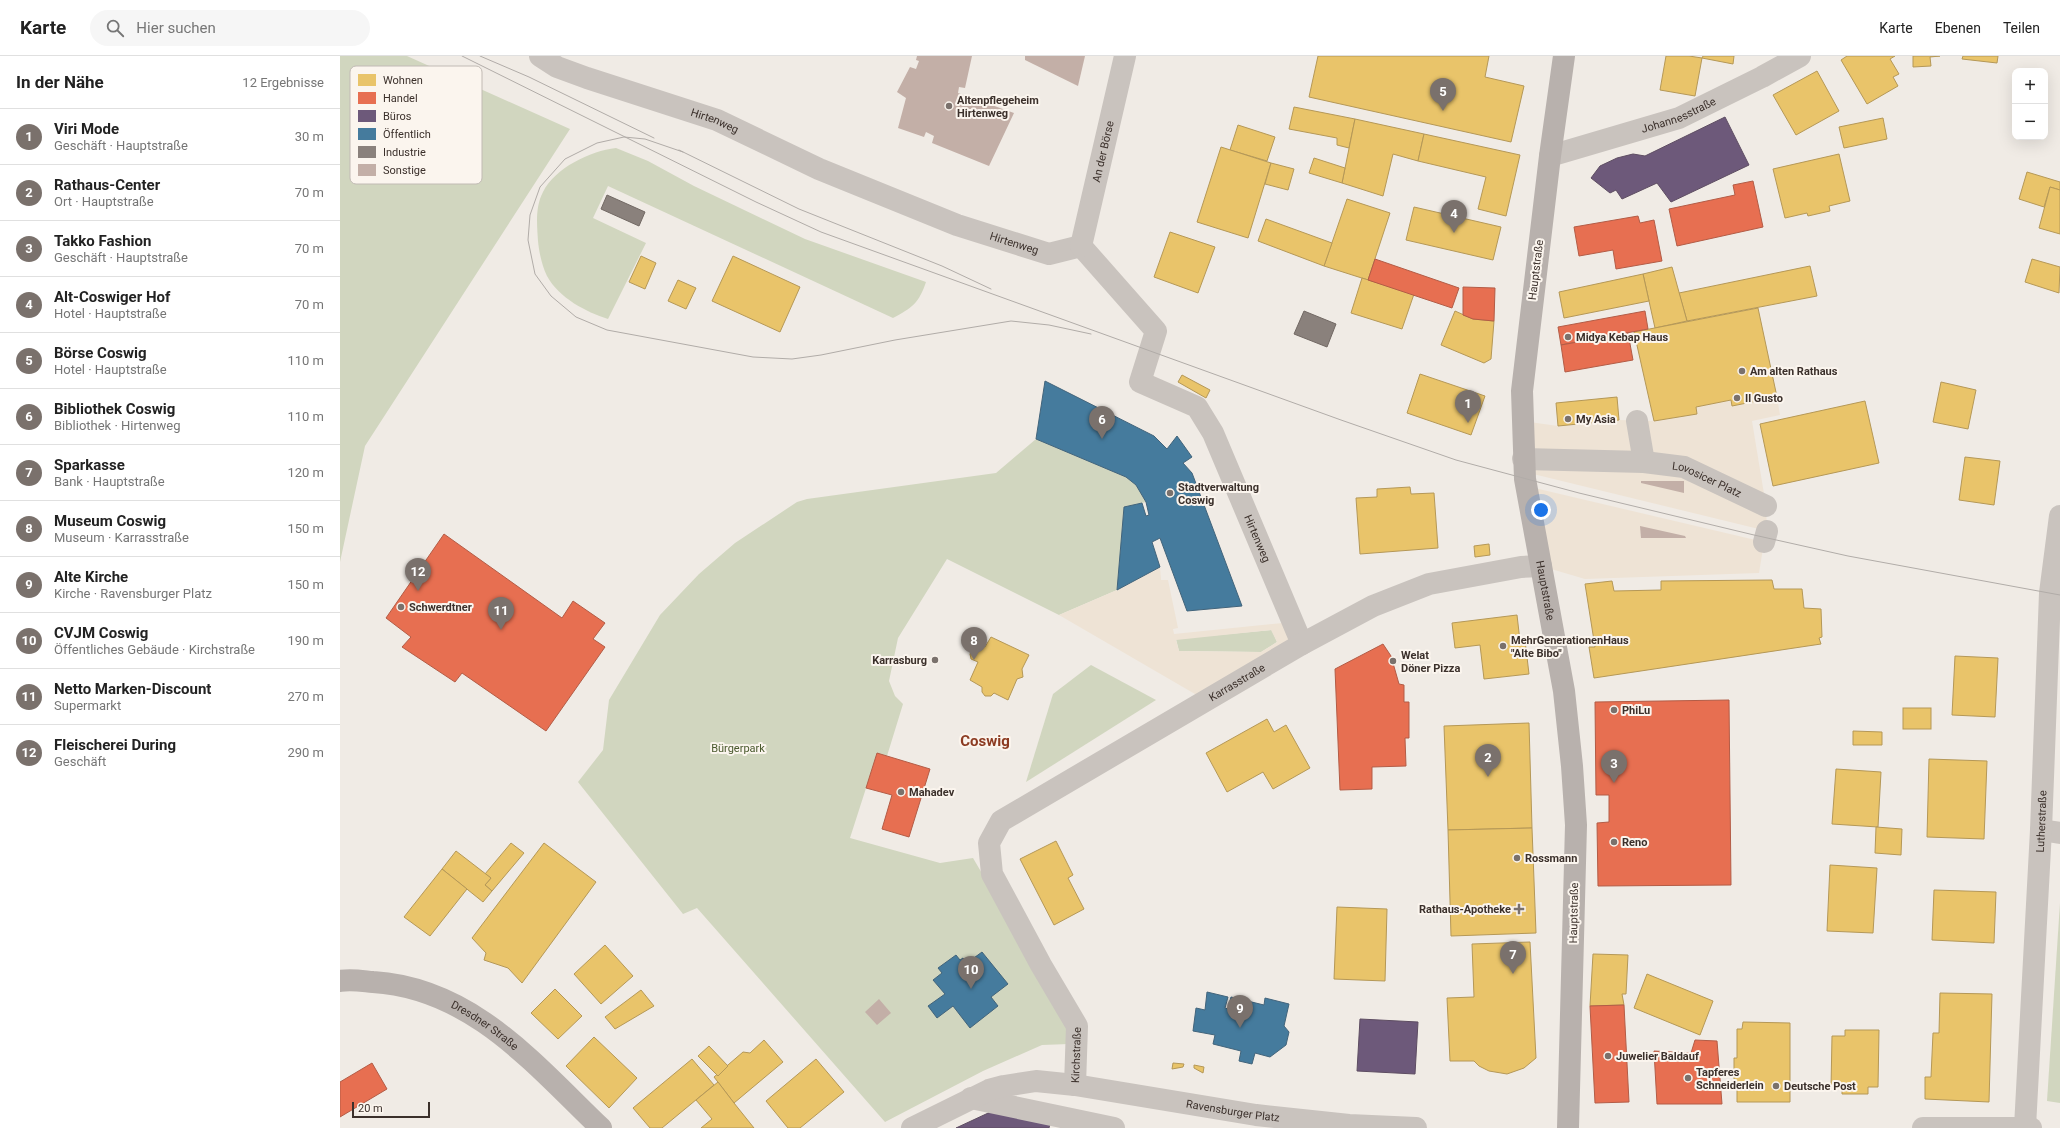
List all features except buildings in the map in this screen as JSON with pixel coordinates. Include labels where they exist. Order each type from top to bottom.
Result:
[{"type":"main road","name":"Hauptstraße","points":[[1564,56],[1550,156],[1522,391],[1523,459],[1566,704],[1576,825],[1568,1128]]},
{"type":"main road","name":"Dresdner Straße","points":[[340,981],[399,984],[463,1008],[502,1034],[601,1128]]},
{"type":"street","name":"Hirtenweg","points":[[540,56],[557,67],[587,78],[717,120],[819,169],[957,225],[1049,254],[1081,246],[1156,331],[1140,382],[1197,407],[1213,433],[1302,644]]},
{"type":"street","name":"An der Börse","points":[[1081,246],[1125,56]]},
{"type":"street","name":"Johannesstraße","points":[[1550,156],[1679,118],[1762,77],[1800,56]]},
{"type":"street","points":[[1637,421],[1644,462]]},
{"type":"street","name":"Lovosicer Platz","points":[[1523,459],[1644,462],[1684,467],[1766,506]]},
{"type":"street","name":"Lutherstraße","points":[[2028,1128],[2051,832],[2050,593],[2060,516]]},
{"type":"street","name":"Karrasstraße","points":[[992,874],[989,842],[1001,821],[1302,644],[1373,606],[1429,584],[1541,566]]},
{"type":"street","name":"Kirchstraße","points":[[912,1128],[971,1098],[1004,1086],[1036,1081],[1075,1085],[1077,1026],[1041,965],[992,874]]},
{"type":"street","name":"Ravensburger Platz","points":[[1075,1085],[1256,1115],[1349,1125],[1416,1128]]},
{"type":"street","points":[[971,1098],[1114,1128]]},
{"type":"street","points":[[1923,1128],[2028,1128]]},
{"type":"green space","points":[[340,56],[407,56],[429,66],[350,66],[350,184],[482,184],[482,90],[570,129],[365,446],[340,562]]},
{"type":"green space","points":[[616,148],[648,161],[694,186],[805,239],[926,282],[921,295],[910,308],[893,318],[608,186],[593,218],[646,243],[608,319],[582,308],[558,291],[547,276],[542,263],[538,245],[537,222],[540,198],[556,175],[574,162],[595,153]]},
{"type":"green space","name":"Bürgerpark","points":[[1036,439],[1126,477],[1136,485],[1146,502],[1124,507],[1117,590],[1059,615],[947,559],[898,638],[889,681],[895,696],[903,704],[887,756],[877,754],[850,838],[940,863],[973,858],[1071,1025],[1069,1044],[1042,1045],[983,1071],[885,1122],[697,908],[683,914],[578,782],[603,750],[609,700],[660,615],[699,574],[735,543],[797,502],[807,499],[996,473]]},
{"type":"green space","points":[[1272,630],[1277,642],[1261,652],[1179,651],[1176,639]]},
{"type":"green space","points":[[1091,665],[1156,700],[1026,782],[1053,694]]},
{"type":"green space","points":[[2060,903],[2060,1103],[2047,1101]]},
{"type":"shaded area","points":[[1777,397],[1780,415],[1752,421],[1766,506],[1767,531],[1525,472],[1522,421],[1558,426],[1619,420],[1654,421],[1697,414],[1696,407],[1731,400],[1733,406]]},
{"type":"shaded area","points":[[1526,486],[1764,542],[1759,573],[1585,579],[1541,566]]},
{"type":"shaded area","points":[[1160,567],[1161,580],[1168,580],[1178,628],[1173,629],[1174,634],[1293,622],[1302,644],[1207,701],[1059,615],[1117,590]],"holes":[[[1271,630],[1277,642],[1261,652],[1179,651],[1176,640]]]},
{"type":"tram line","points":[[462,56],[756,202],[821,232],[1341,420],[1456,460],[1579,493],[1754,535],[1848,556],[2060,595]]},
{"type":"tram line","points":[[480,56],[529,77],[654,138]]},
{"type":"tram line","points":[[683,152],[645,139],[624,137],[597,143],[565,159],[540,187],[530,215],[528,240],[535,274],[551,296],[576,317],[607,330],[753,357],[792,359],[1011,321],[1049,325],[1091,334]]},
{"type":"tram line","points":[[679,150],[799,209],[942,266],[991,289]]},
{"type":"place","name":"Altenpflegeheim Hirtenweg","points":[[949,106]]},
{"type":"place","name":"Börse Coswig","points":[[1443,111]]},
{"type":"place","name":"Alt-Coswiger Hof","points":[[1454,233]]},
{"type":"place","name":"Midya Kebap Haus","points":[[1568,337]]},
{"type":"place","name":"Am alten Rathaus","points":[[1742,371]]},
{"type":"place","name":"Il Gusto","points":[[1737,398]]},
{"type":"place","name":"My Asia","points":[[1568,419]]},
{"type":"place","name":"Viri Mode","points":[[1468,423]]},
{"type":"place","name":"Bibliothek Coswig","points":[[1102,439]]},
{"type":"place","name":"Stadtverwaltung Coswig","points":[[1170,493]]},
{"type":"place","name":"Fleischerei During","points":[[418,591]]},
{"type":"place","name":"Schwerdtner","points":[[401,607]]},
{"type":"place","name":"Netto Marken-Discount","points":[[501,630]]},
{"type":"place","name":"MehrGenerationenHaus \"Alte Bibo\"","points":[[1503,646]]},
{"type":"place","name":"Karrasburg","points":[[935,660]]},
{"type":"place","name":"Museum Coswig","points":[[974,660]]},
{"type":"place","name":"Welat Döner Pizza","points":[[1393,661]]},
{"type":"place","name":"PhiLu","points":[[1614,710]]},
{"type":"place","name":"Rathaus-Center","points":[[1488,777]]},
{"type":"place","name":"Takko Fashion","points":[[1614,783]]},
{"type":"place","name":"Mahadev","points":[[901,792]]},
{"type":"place","name":"Reno","points":[[1614,842]]},
{"type":"place","name":"Rossmann","points":[[1517,858]]},
{"type":"place","name":"Rathaus-Apotheke","points":[[1519,909]]},
{"type":"place","name":"Sparkasse","points":[[1513,974]]},
{"type":"place","name":"CVJM Coswig","points":[[971,989]]},
{"type":"place","name":"Alte Kirche","points":[[1240,1028]]},
{"type":"place","name":"Juwelier Baldauf","points":[[1608,1056]]},
{"type":"place","name":"Tapferes Schneiderlein","points":[[1688,1078]]},
{"type":"place","name":"Deutsche Post","points":[[1776,1086]]},
{"type":"district","name":"Coswig","points":[[985,741]]}]
